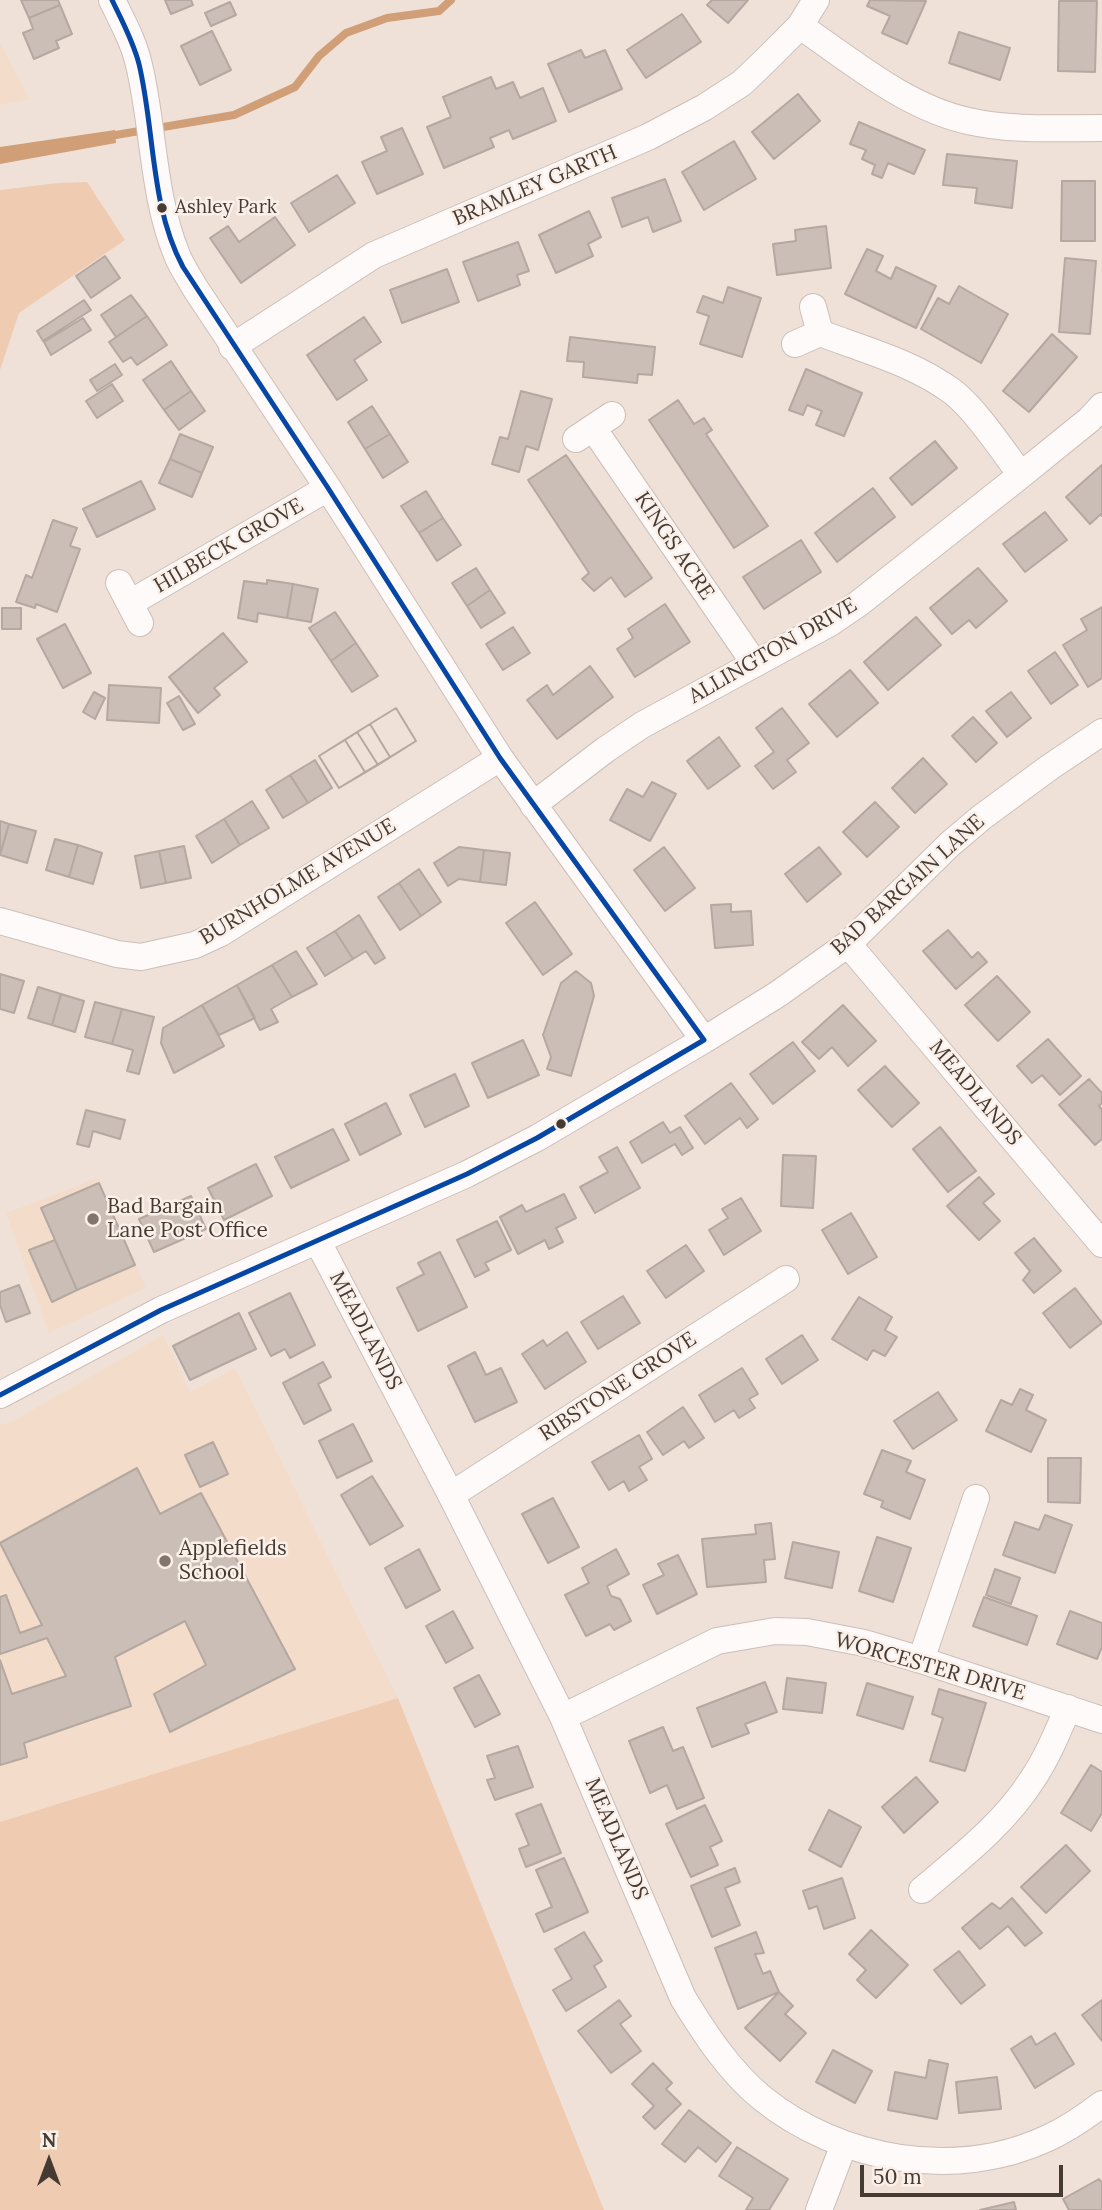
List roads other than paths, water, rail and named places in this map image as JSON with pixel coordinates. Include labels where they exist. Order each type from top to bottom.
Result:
[{"type":"street","points":[[112,0],[133,44],[139,66],[157,182],[167,226],[178,257],[232,347],[328,488],[500,758],[704,1040]]},
{"type":"street","name":"BRAMLEY GARTH","points":[[232,347],[374,255],[648,137],[705,107],[742,83],[800,26],[816,0]]},
{"type":"street","points":[[800,26],[903,96],[967,121],[1008,127],[1102,128]]},
{"type":"street","points":[[813,307],[820,333]]},
{"type":"street","points":[[795,344],[820,333],[926,374],[955,394],[984,426],[1021,475]]},
{"type":"street","name":"ALLINGTON DRIVE","points":[[533,805],[642,725],[830,623],[858,604],[1089,421],[1102,406]]},
{"type":"street","name":"KINGS ACRE","points":[[594,427],[755,664]]},
{"type":"street","name":"HILBECK GROVE","points":[[130,603],[328,488]]},
{"type":"street","name":"BAD BARGAIN LANE","points":[[0,1395],[161,1310],[467,1174],[537,1138],[704,1040],[848,944],[982,817],[1050,766],[1102,732]]},
{"type":"street","name":"BURNHOLME AVENUE","points":[[0,920],[117,954],[141,957],[195,945],[221,933],[500,758]]},
{"type":"street","name":"MEADLANDS","points":[[848,944],[1102,1244]]},
{"type":"street","name":"MEADLANDS","points":[[318,1242],[451,1495],[563,1717],[683,1997],[705,2034],[731,2066],[760,2096],[792,2119],[844,2144],[892,2157],[932,2161],[974,2158],[1013,2150],[1047,2138],[1077,2122],[1102,2104]]},
{"type":"street","name":"RIBSTONE GROVE","points":[[451,1495],[786,1279]]},
{"type":"street","points":[[921,1660],[976,1498]]},
{"type":"street","name":"WORCESTER DRIVE","points":[[563,1717],[717,1641],[775,1630],[807,1632],[864,1643],[1102,1720]]},
{"type":"street","points":[[922,1890],[985,1836],[1011,1808],[1038,1770],[1068,1709]]},
{"type":"street","points":[[820,2210],[844,2144]]},
{"type":"waterway","points":[[104,137],[234,115],[295,87],[319,56],[346,33],[387,18],[439,11],[451,0]]},
{"type":"place","name":"Ashley Park","points":[[162,208]]},
{"type":"place","name":"Bad Bargain Lane Post Office","points":[[93,1219]]},
{"type":"place","name":"Applefields School","points":[[165,1561]]}]
